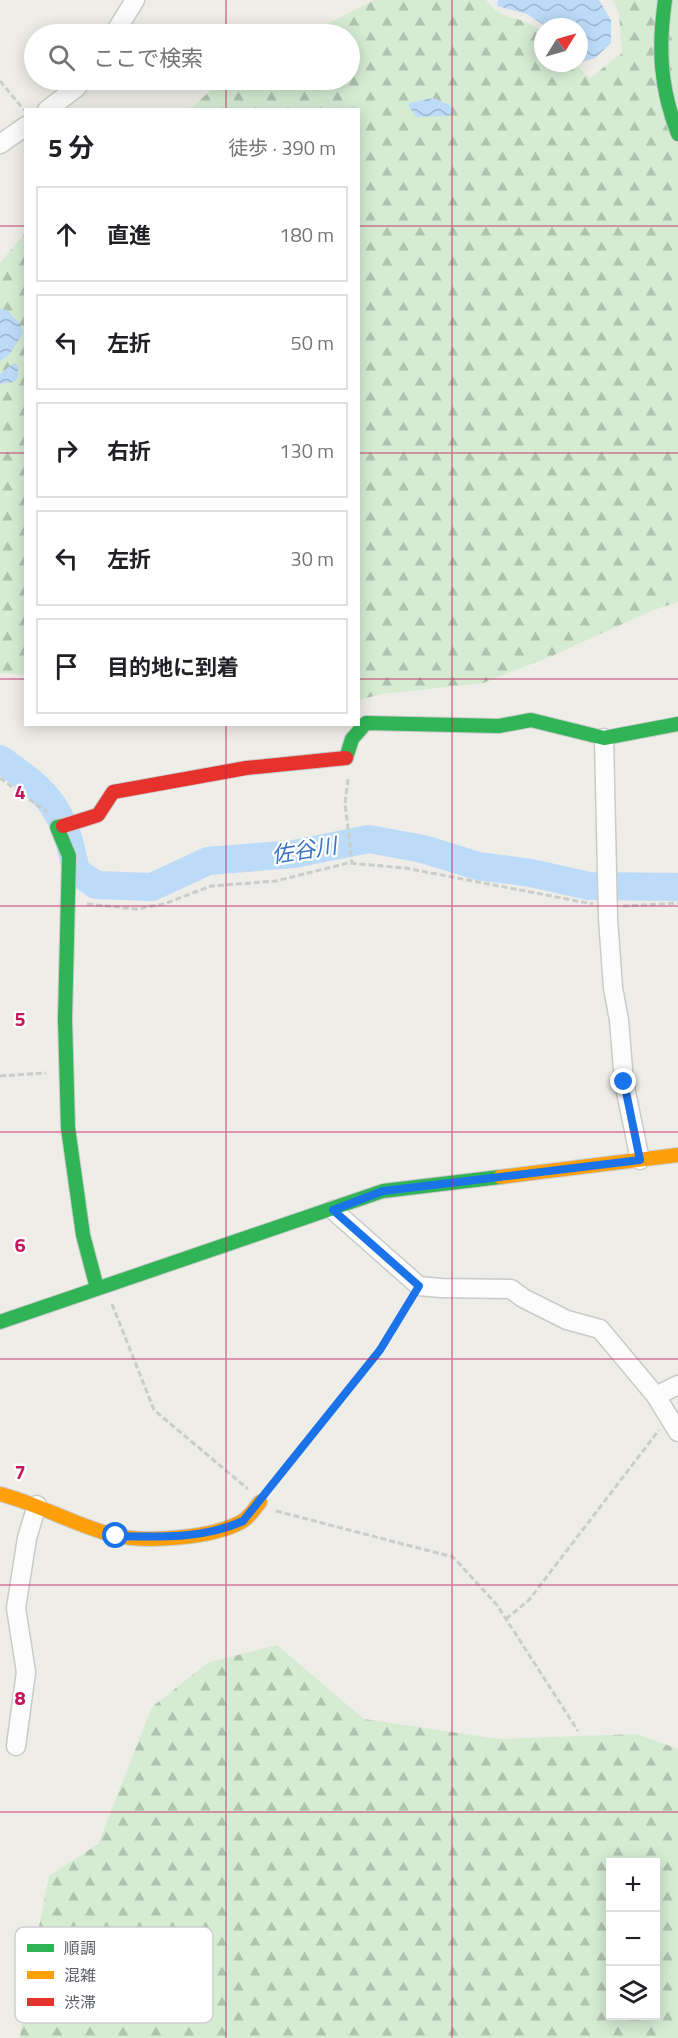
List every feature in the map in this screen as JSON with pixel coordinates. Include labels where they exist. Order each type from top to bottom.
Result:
[{"type":"street","points":[[120,24],[135,0]]},
{"type":"street","points":[[665,0],[657,49],[664,102],[678,134]]},
{"type":"street","points":[[50,108],[73,90]]},
{"type":"street","points":[[0,144],[24,127]]},
{"type":"street","points":[[101,1287],[87,1251],[68,1146],[65,1071],[69,856],[57,827],[97,818],[108,807],[113,792],[246,768],[346,759],[347,747],[357,731],[366,723],[499,726],[531,720],[604,738],[678,724]]},
{"type":"street","points":[[604,738],[608,906],[613,988],[619,1020],[624,1082],[640,1160]]},
{"type":"street","points":[[0,1322],[383,1191],[678,1155]]},
{"type":"street","points":[[333,1210],[419,1286],[511,1289],[523,1298],[567,1320],[600,1329],[656,1396],[673,1425]]},
{"type":"street","points":[[656,1396],[678,1385]]},
{"type":"street","points":[[0,1494],[37,1505],[116,1536],[161,1538],[224,1529],[243,1521],[260,1502]]},
{"type":"street","points":[[16,1746],[26,1671],[16,1608],[27,1538],[37,1505]]},
{"type":"path","points":[[0,81],[24,110]]},
{"type":"path","points":[[346,759],[348,781],[345,803],[352,863]]},
{"type":"path","points":[[0,778],[52,815],[57,827]]},
{"type":"path","points":[[68,903],[136,909],[164,904],[212,886],[276,880],[352,863],[405,868],[608,906],[678,903]]},
{"type":"path","points":[[0,1076],[65,1071]]},
{"type":"path","points":[[260,1502],[380,1350],[419,1286]]},
{"type":"path","points":[[101,1287],[154,1410],[251,1491],[260,1502],[278,1512],[453,1557],[497,1605],[578,1731]]},
{"type":"path","points":[[506,1619],[529,1600],[673,1425]]},
{"type":"green space","points":[[374,0],[486,0],[506,16],[534,26],[534,72],[584,72],[590,78],[622,53],[619,12],[612,0],[678,0],[678,602],[651,611],[552,656],[483,683],[382,694],[360,700],[360,108],[191,108],[211,90],[360,90],[360,24],[327,24]]},
{"type":"green space","points":[[24,234],[24,675],[0,673],[0,263]]},
{"type":"green space","points":[[277,1645],[364,1719],[499,1739],[637,1734],[678,1749],[678,2038],[20,2038],[22,2023],[213,2023],[213,1927],[39,1927],[49,1876],[98,1844],[152,1707],[209,1662]]},
{"type":"water","points":[[498,0],[599,0],[611,20],[611,43],[595,58],[588,60],[588,18],[534,19],[527,14],[497,6]]},
{"type":"water","points":[[433,98],[450,105],[452,111],[449,116],[417,117],[409,107],[409,103]]},
{"type":"water","points":[[0,309],[7,310],[20,324],[23,333],[9,355],[0,361]]},
{"type":"water","points":[[14,363],[18,366],[18,377],[14,382],[0,384],[0,374]]},
{"type":"waterway","name":"佐谷川","points":[[0,759],[32,783],[53,805],[66,833],[76,871],[96,885],[152,887],[208,861],[294,854],[369,839],[423,849],[478,866],[531,873],[589,886],[678,887]]},
{"type":"traffic: fast","points":[[665,0],[662,68],[667,100],[678,134]]},
{"type":"traffic: fast","points":[[346,758],[352,739],[366,723],[499,726],[531,720],[604,738],[678,724]]},
{"type":"traffic: fast","points":[[63,826],[57,827],[69,856],[65,1019],[68,1128],[83,1235],[97,1288]]},
{"type":"traffic: fast","points":[[0,1322],[383,1191],[500,1177]]},
{"type":"traffic: slow","points":[[500,1177],[678,1155]]},
{"type":"traffic: slow","points":[[0,1494],[99,1531],[142,1539],[178,1538],[213,1532],[241,1522],[260,1502]]},
{"type":"traffic: jam","points":[[63,826],[98,815],[113,792],[246,768],[346,758]]},
{"type":"route","points":[[116,1536],[161,1538],[224,1529],[243,1521],[307,1444],[380,1350],[419,1286],[333,1210],[383,1191],[640,1160],[624,1082]]}]
